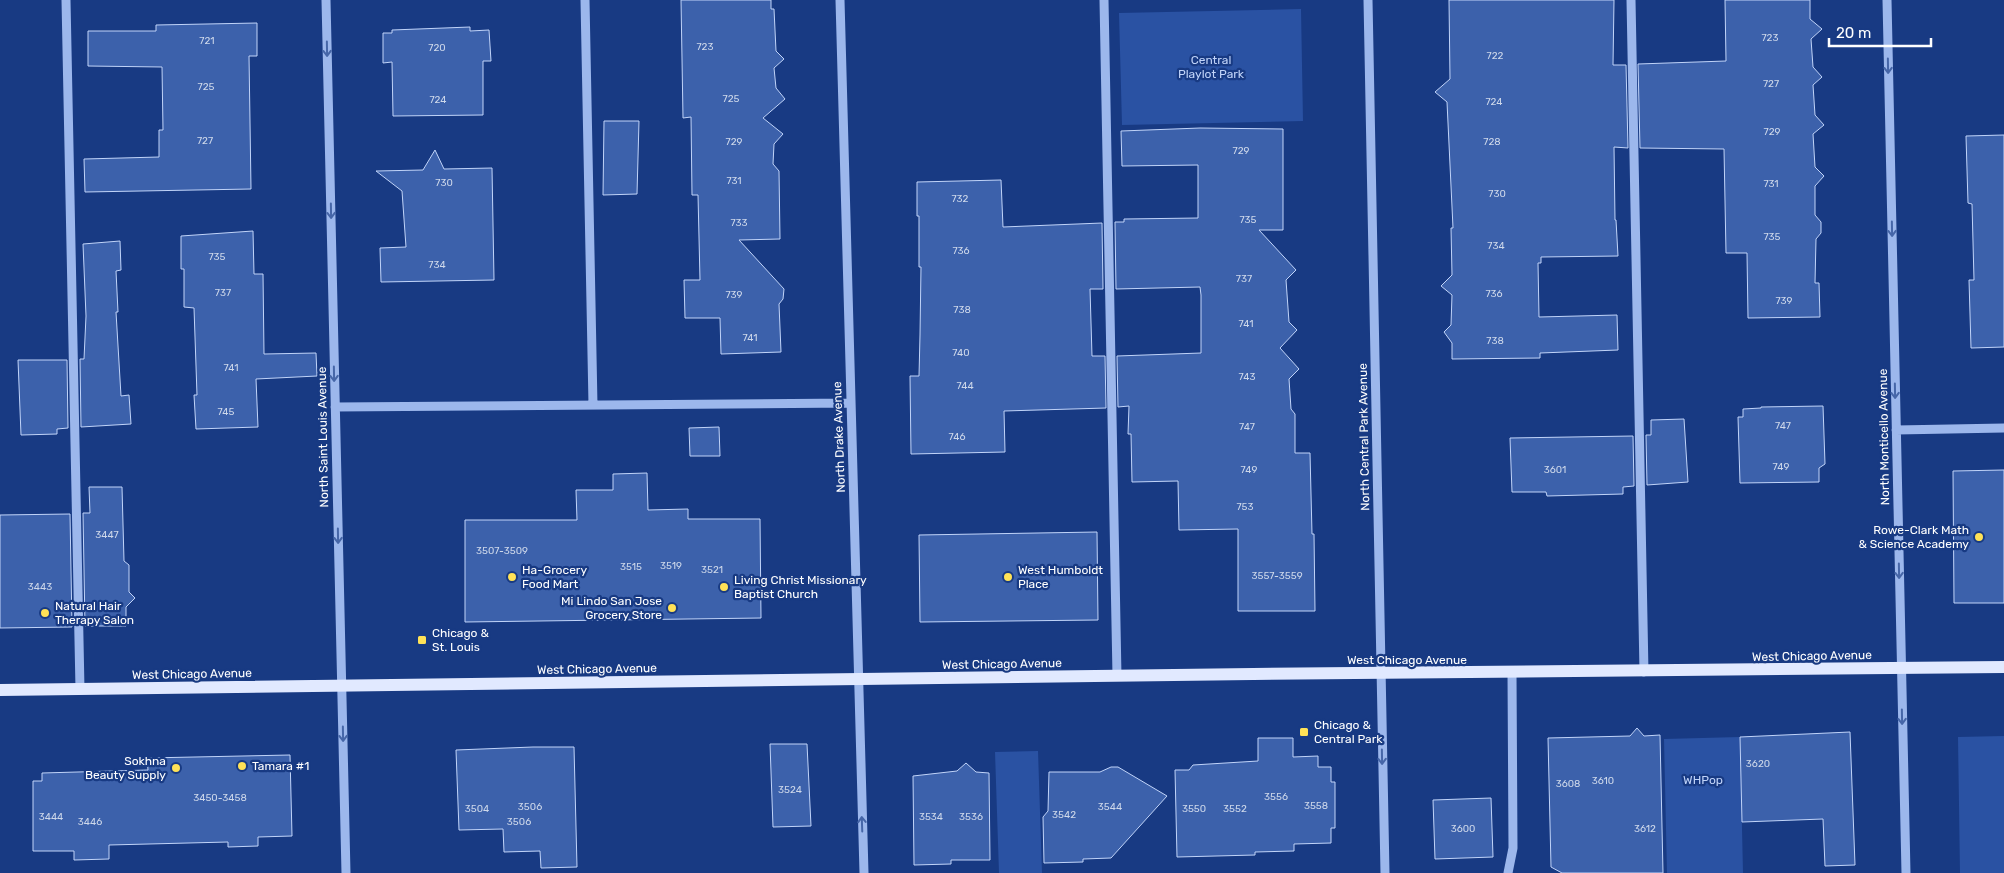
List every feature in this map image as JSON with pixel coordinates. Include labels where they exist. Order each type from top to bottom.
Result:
[{"type":"main road","name":"West Chicago Avenue","points":[[0,690],[2004,667]]},
{"type":"street","points":[[66,0],[80,689]]},
{"type":"street","name":"North Saint Louis Avenue","points":[[326,0],[346,873]]},
{"type":"street","points":[[585,0],[593,405]]},
{"type":"street","name":"North Drake Avenue","points":[[840,0],[864,873]]},
{"type":"street","points":[[1104,0],[1117,676]]},
{"type":"street","name":"North Central Park Avenue","points":[[1368,0],[1385,873]]},
{"type":"street","points":[[1631,0],[1644,672]]},
{"type":"street","name":"North Monticello Avenue","points":[[1887,0],[1906,873]]},
{"type":"street","points":[[335,407],[851,403]]},
{"type":"street","points":[[1896,430],[2004,428]]},
{"type":"street","points":[[1508,873],[1512,848],[1512,673]]},
{"type":"green space","name":"Central Playlot Park","points":[[1301,9],[1303,121],[1122,125],[1119,13]]},
{"type":"green space","points":[[2004,736],[2004,873],[1960,873],[1958,737]]},
{"type":"green space","name":"WHPop","points":[[1740,737],[1743,873],[1667,873],[1664,739]]},
{"type":"green space","points":[[1038,751],[1042,873],[999,873],[995,752]]},
{"type":"building","points":[[681,0],[771,0],[771,9],[774,9],[776,51],[784,59],[774,68],[776,88],[785,99],[763,118],[783,134],[774,144],[773,164],[779,171],[780,239],[739,240],[784,289],[783,299],[779,304],[781,352],[721,354],[720,318],[685,318],[684,280],[700,280],[698,195],[692,195],[691,117],[683,118]]},
{"type":"building","points":[[1449,0],[1614,0],[1613,65],[1626,65],[1628,148],[1614,147],[1615,220],[1618,256],[1541,257],[1541,263],[1538,263],[1539,317],[1617,315],[1618,350],[1540,353],[1540,358],[1452,359],[1452,343],[1444,332],[1451,325],[1452,295],[1441,286],[1452,275],[1451,228],[1453,228],[1447,102],[1435,92],[1450,79]]},
{"type":"building","points":[[1725,0],[1810,0],[1810,19],[1822,29],[1811,39],[1813,67],[1822,77],[1813,85],[1815,115],[1824,125],[1813,134],[1815,167],[1824,176],[1815,186],[1815,215],[1821,222],[1821,233],[1816,239],[1815,283],[1819,283],[1820,317],[1748,318],[1747,253],[1726,253],[1724,149],[1640,148],[1638,64],[1726,61]]},
{"type":"building","points":[[257,23],[257,56],[249,56],[251,189],[85,192],[84,159],[159,157],[159,130],[163,130],[162,67],[88,66],[88,31],[156,31],[156,25]]},
{"type":"building","points":[[470,27],[470,31],[489,30],[491,61],[483,61],[483,115],[393,116],[392,62],[383,63],[383,33],[392,33],[392,30]]},
{"type":"building","points":[[604,121],[639,121],[637,194],[603,195]]},
{"type":"building","points":[[1200,128],[1283,129],[1283,230],[1259,230],[1296,270],[1286,280],[1289,322],[1297,330],[1280,348],[1299,369],[1289,379],[1291,409],[1295,414],[1295,453],[1310,453],[1315,611],[1238,611],[1238,529],[1179,530],[1178,481],[1132,482],[1131,434],[1128,434],[1129,406],[1118,407],[1117,356],[1201,353],[1201,295],[1200,287],[1116,289],[1115,222],[1124,222],[1124,219],[1198,218],[1198,165],[1122,166],[1121,131]]},
{"type":"building","points":[[2004,135],[2004,347],[1971,348],[1969,280],[1974,280],[1972,204],[1968,203],[1966,136]]},
{"type":"building","points":[[435,150],[444,169],[492,168],[494,280],[381,282],[380,248],[406,247],[402,191],[376,171],[423,170]]},
{"type":"building","points":[[1001,180],[1003,227],[1102,223],[1103,289],[1090,289],[1092,356],[1105,356],[1106,408],[1004,411],[1005,452],[911,454],[910,376],[919,376],[920,335],[921,267],[919,267],[917,182]]},
{"type":"building","points":[[253,231],[254,274],[263,274],[264,354],[316,353],[317,376],[256,379],[258,427],[196,429],[194,395],[197,395],[194,308],[184,307],[184,269],[181,269],[181,236]]},
{"type":"building","points":[[120,241],[121,270],[116,271],[118,312],[116,312],[121,396],[129,395],[131,424],[81,427],[80,359],[84,359],[86,316],[83,244]]},
{"type":"building","points":[[18,360],[67,360],[68,428],[57,429],[57,434],[21,435]]},
{"type":"building","points":[[1823,406],[1825,464],[1819,468],[1819,482],[1740,483],[1738,417],[1743,417],[1743,409]]},
{"type":"building","points":[[1684,419],[1688,482],[1647,485],[1646,435],[1651,435],[1651,420]]},
{"type":"building","points":[[719,427],[720,456],[690,456],[689,428]]},
{"type":"building","points":[[1633,436],[1634,486],[1623,487],[1623,494],[1547,496],[1546,492],[1512,492],[1510,438]]},
{"type":"building","name":"Rowe-Clark Math & Science Academy","points":[[2004,470],[2004,603],[1954,603],[1953,471]]},
{"type":"building","points":[[647,473],[648,510],[688,509],[688,519],[760,519],[761,618],[465,622],[465,520],[577,520],[576,490],[613,490],[613,474]]},
{"type":"building","points":[[89,487],[122,487],[124,561],[129,565],[129,592],[135,598],[126,607],[126,626],[85,626],[83,513],[90,513]]},
{"type":"building","points":[[70,514],[72,627],[0,628],[0,515]]},
{"type":"building","name":"West Humboldt Place","points":[[1097,532],[1098,620],[920,622],[919,535]]},
{"type":"building","points":[[1637,728],[1644,736],[1660,735],[1663,873],[1562,873],[1551,867],[1548,738],[1630,736]]},
{"type":"building","points":[[1850,732],[1855,865],[1825,866],[1823,819],[1742,822],[1740,737]]},
{"type":"building","points":[[1258,738],[1293,738],[1293,757],[1318,756],[1318,767],[1331,767],[1331,782],[1335,782],[1335,828],[1331,828],[1331,843],[1294,844],[1294,851],[1255,852],[1255,855],[1177,857],[1175,770],[1189,770],[1193,765],[1258,761]]},
{"type":"building","points":[[770,744],[807,744],[811,826],[773,827]]},
{"type":"building","points":[[574,747],[577,867],[541,868],[540,851],[504,852],[503,829],[459,830],[456,750]]},
{"type":"building","points":[[290,755],[292,836],[258,837],[258,846],[228,847],[228,842],[109,845],[109,859],[74,860],[74,851],[33,851],[33,781],[42,781],[42,773],[148,770],[147,758]]},
{"type":"building","points":[[966,763],[976,772],[989,773],[990,860],[951,860],[951,864],[914,865],[913,776],[957,771]]},
{"type":"building","points":[[1111,767],[1118,767],[1167,796],[1111,858],[1083,859],[1083,862],[1044,863],[1043,817],[1048,811],[1049,772],[1100,772]]},
{"type":"building","points":[[1491,798],[1493,857],[1435,859],[1433,800]]},
{"type":"place","name":"Rowe-Clark Math & Science Academy","points":[[1979,537]]},
{"type":"place","name":"Ha-Grocery Food Mart","points":[[512,577]]},
{"type":"place","name":"West Humboldt Place","points":[[1008,577]]},
{"type":"place","name":"Living Christ Missionary Baptist Church","points":[[724,587]]},
{"type":"place","name":"Mi Lindo San Jose Grocery Store","points":[[672,608]]},
{"type":"place","name":"Natural Hair Therapy Salon","points":[[45,613]]},
{"type":"place","name":"Chicago & St. Louis","points":[[422,640]]},
{"type":"place","name":"Chicago & Central Park","points":[[1304,732]]},
{"type":"place","name":"Tamara #1","points":[[242,766]]},
{"type":"place","name":"Sokhna Beauty Supply","points":[[176,768]]}]
